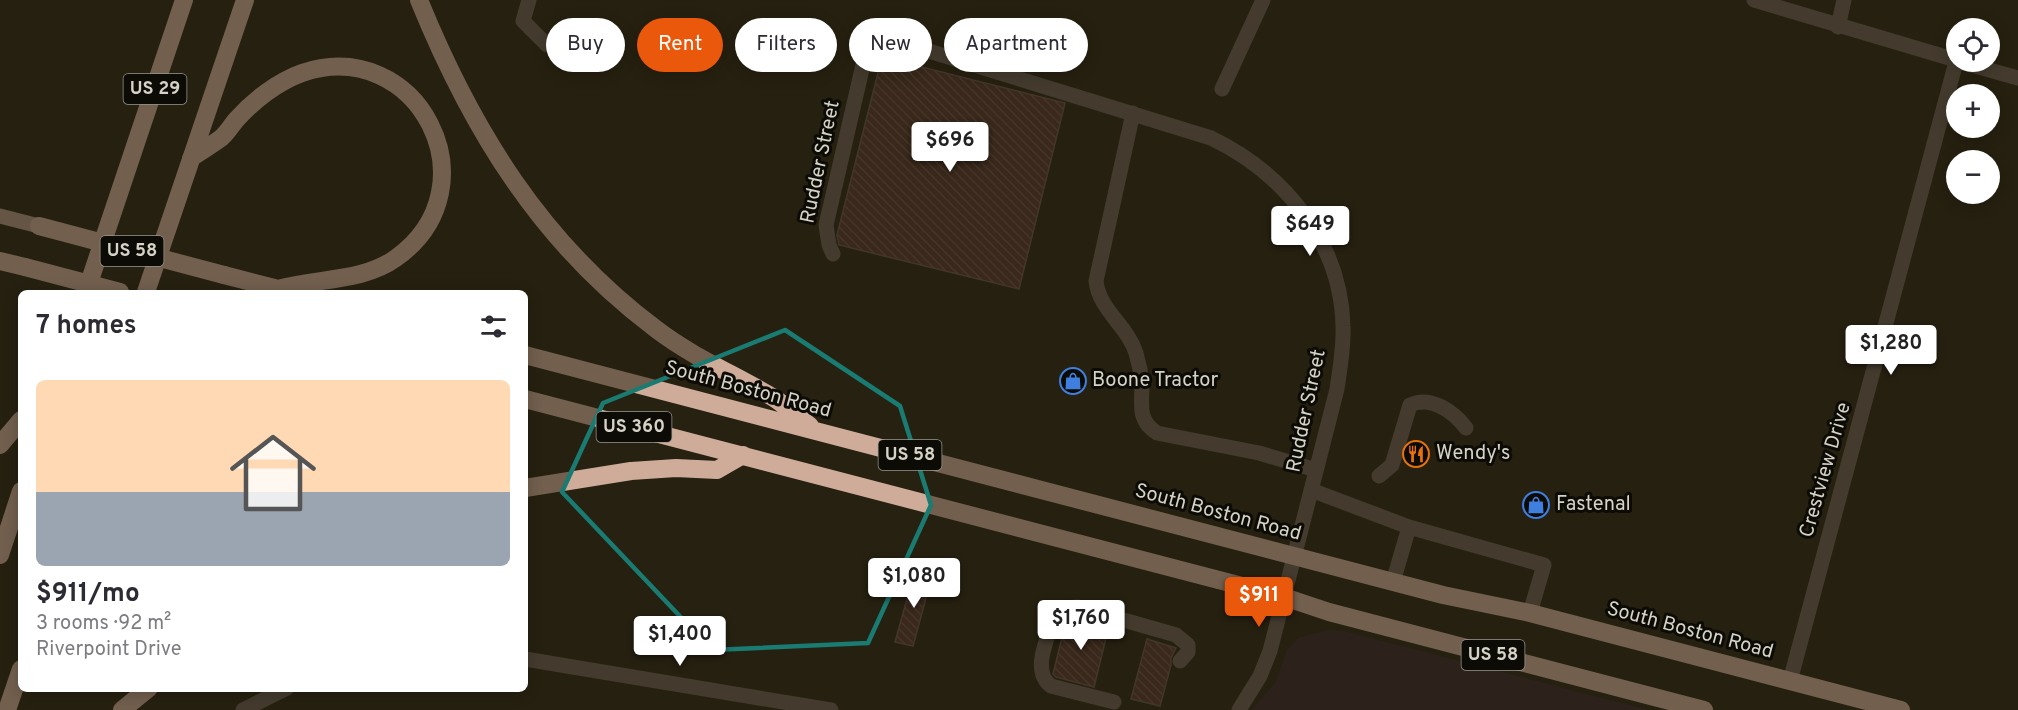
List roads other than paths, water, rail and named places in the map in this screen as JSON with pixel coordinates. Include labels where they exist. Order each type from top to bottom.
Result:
[{"type":"highway","name":"US 29","points":[[87,290],[184,0]]},
{"type":"highway","name":"US 29","points":[[147,290],[245,0]]},
{"type":"highway","points":[[419,0],[436,41],[488,141],[525,199],[553,233],[616,296],[655,328],[723,372],[774,398],[816,431]]},
{"type":"highway","points":[[191,158],[223,137],[258,99],[284,81],[319,68],[349,67],[378,74],[409,95],[423,111],[438,143],[442,181],[433,217],[422,234],[411,246],[381,268],[363,274],[306,281],[287,290]]},
{"type":"highway","name":"US 58","points":[[39,226],[281,290]]},
{"type":"highway","points":[[0,261],[112,290]]},
{"type":"highway","name":"South Boston Road","points":[[528,356],[1393,582],[1530,613],[1901,710]]},
{"type":"highway","name":"US 360","points":[[528,400],[743,455]]},
{"type":"highway","points":[[0,445],[18,424]]},
{"type":"highway","points":[[528,488],[631,471],[676,468],[717,470],[743,455]]},
{"type":"highway","name":"US 58","points":[[743,455],[1704,710]]},
{"type":"highway","points":[[0,555],[18,500]]},
{"type":"highway","points":[[7,710],[18,678]]},
{"type":"highway","points":[[122,710],[144,692]]},
{"type":"main road","points":[[0,216],[39,226]]},
{"type":"street","points":[[529,0],[524,21],[546,44]]},
{"type":"street","points":[[1222,89],[1263,0]]},
{"type":"street","points":[[1754,0],[1946,58]]},
{"type":"street","points":[[1838,27],[1844,0]]},
{"type":"street","name":"Rudder Street","points":[[833,254],[828,245],[826,225],[863,65],[869,54],[883,43],[901,41],[1211,138],[1252,161],[1289,194],[1321,240],[1333,270],[1344,324],[1337,390],[1284,597],[1264,667],[1248,700],[1239,710]]},
{"type":"street","name":"Crestview Drive","points":[[1790,681],[1955,72]]},
{"type":"street","points":[[1997,72],[2018,78]]},
{"type":"street","points":[[1133,113],[1096,281],[1102,303],[1126,332],[1135,349],[1140,367],[1142,418],[1157,433],[1259,453],[1316,470]]},
{"type":"street","points":[[1379,476],[1392,465],[1410,405],[1421,402],[1447,408],[1456,414],[1466,428]]},
{"type":"street","points":[[1311,490],[1409,527],[1544,565],[1530,613]]},
{"type":"street","points":[[1393,582],[1409,527]]},
{"type":"street","points":[[1114,702],[1052,686],[1045,681],[1040,667],[1055,615],[1061,608],[1078,607],[1176,635],[1188,645],[1188,652],[1180,661]]},
{"type":"street","points":[[528,659],[831,710]]},
{"type":"street","points":[[243,710],[279,692]]},
{"type":"place","name":"Boone Tractor","points":[[1073,381]]},
{"type":"place","name":"Wendy's","points":[[1416,454]]},
{"type":"place","name":"Fastenal","points":[[1536,505]]}]
